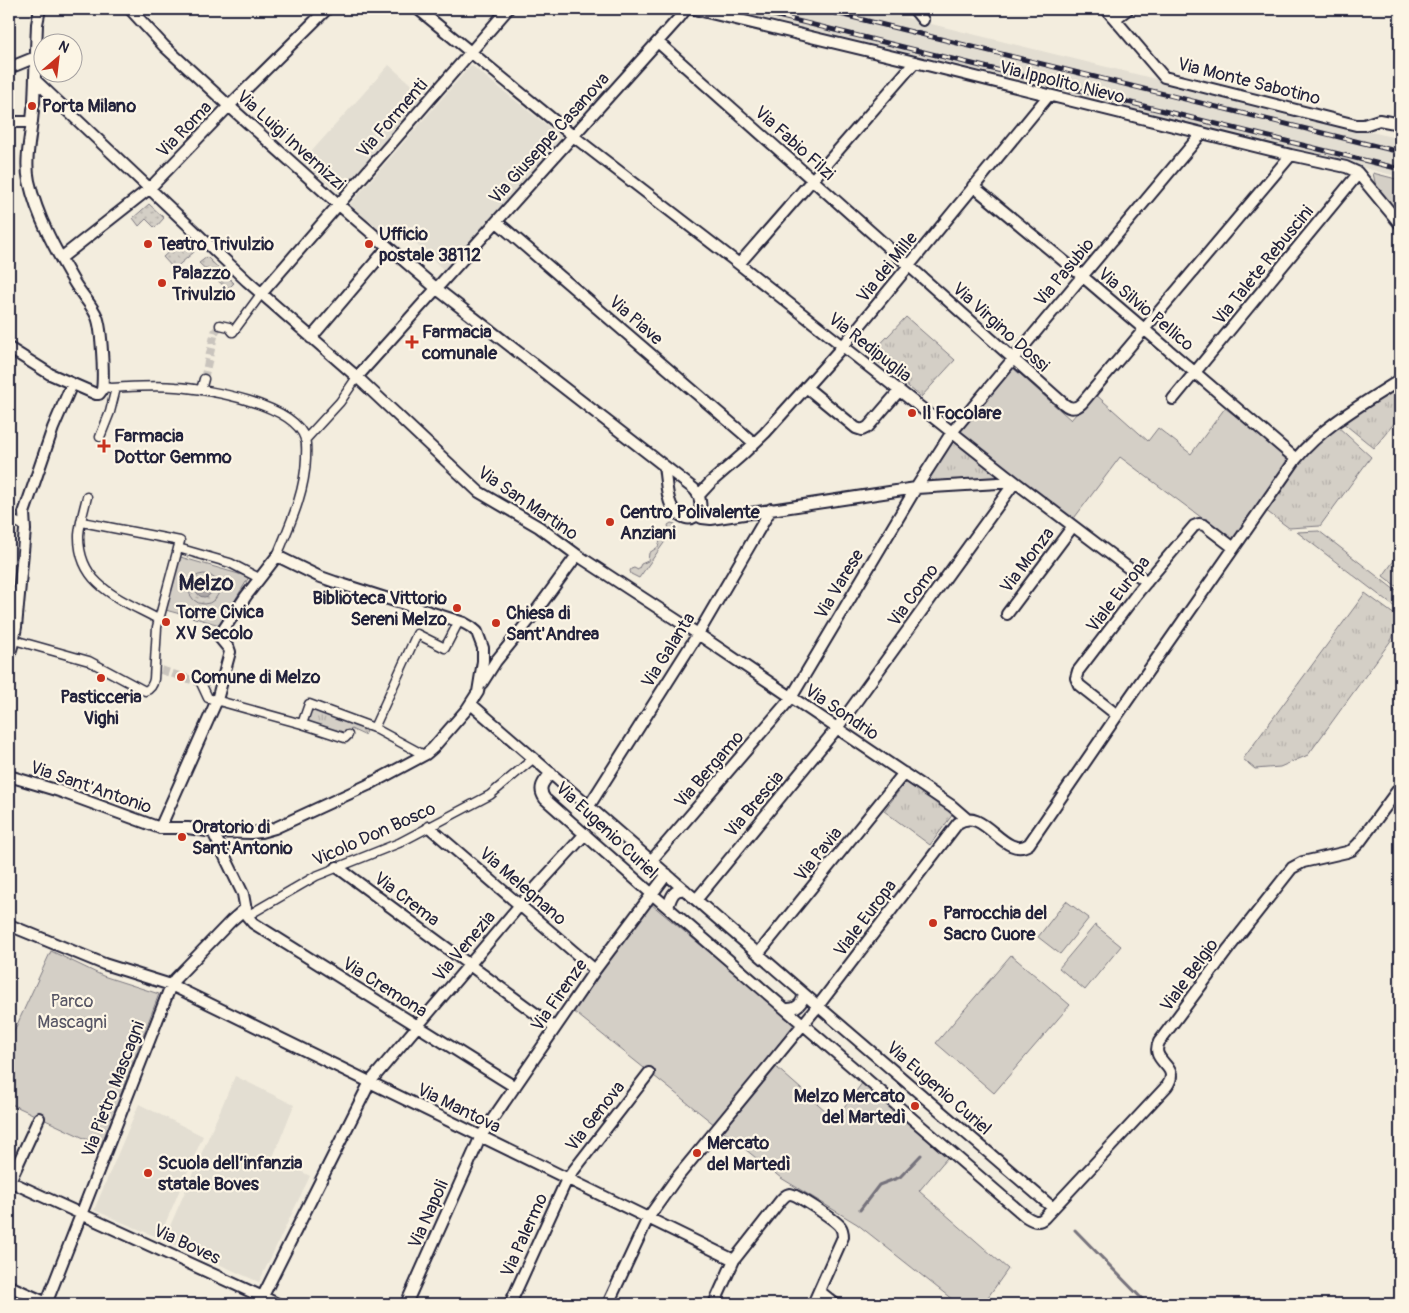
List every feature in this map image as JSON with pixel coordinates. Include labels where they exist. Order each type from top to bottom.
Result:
[{"type":"street","points":[[37,32],[40,9]]},
{"type":"street","name":"Via Luigi Invernizzi","points":[[130,9],[168,50],[229,106],[436,289],[699,494]]},
{"type":"street","name":"Via Roma","points":[[61,258],[150,188],[327,9]]},
{"type":"street","name":"Via Redipuglia","points":[[418,9],[573,136],[739,264],[1015,482],[1147,582]]},
{"type":"street","name":"Via Formenti","points":[[261,294],[508,9]]},
{"type":"street","points":[[914,9],[923,20]]},
{"type":"street","name":"Via Monte Sabotino","points":[[1106,9],[1164,77],[1356,125],[1364,125],[1379,120],[1400,124]]},
{"type":"street","points":[[1115,19],[1128,9]]},
{"type":"street","name":"Via Ippolito Nievo","points":[[689,10],[914,62],[1346,167],[1358,174],[1400,224]]},
{"type":"street","name":"Via Giuseppe Casanova","points":[[357,377],[679,18],[689,10]]},
{"type":"street","name":"Via Fabio Filzi","points":[[660,44],[909,266]]},
{"type":"street","points":[[9,68],[32,59]]},
{"type":"street","points":[[739,264],[914,62]]},
{"type":"street","points":[[36,82],[28,158],[30,181],[42,219],[61,258],[76,286],[96,314],[99,322],[101,390]]},
{"type":"street","name":"Via San Martino","points":[[38,82],[261,294],[357,377],[479,492],[539,527],[577,555],[698,634]]},
{"type":"street","name":"Via dei Mille","points":[[699,494],[754,444],[843,346],[1049,95]]},
{"type":"street","points":[[9,122],[32,122]]},
{"type":"street","name":"Via Pasubio","points":[[952,432],[1202,133]]},
{"type":"street","points":[[1144,328],[1291,155]]},
{"type":"street","name":"Via Talete Rebuscini","points":[[1173,400],[1358,174]]},
{"type":"street","name":"Via Silvio Pellico","points":[[974,186],[1196,372],[1296,459]]},
{"type":"street","name":"Via Piave","points":[[497,222],[754,444]]},
{"type":"street","points":[[311,338],[388,247]]},
{"type":"street","name":"Via Virgino Dossi","points":[[909,266],[1064,404],[1074,408],[1082,403],[1144,328]]},
{"type":"street","points":[[220,324],[229,327],[233,332],[261,294]]},
{"type":"street","points":[[9,348],[38,367],[93,393],[116,388],[168,387],[201,390],[241,399],[269,408],[284,416],[301,431],[306,440],[306,461],[302,490],[294,516],[277,556],[259,578],[230,563],[178,548]]},
{"type":"street","points":[[306,440],[336,407],[357,377]]},
{"type":"street","points":[[201,390],[204,379]]},
{"type":"street","points":[[967,819],[972,819],[982,824],[1012,846],[1021,848],[1028,845],[1296,459],[1326,429],[1400,380]]},
{"type":"street","points":[[9,656],[14,640],[25,510],[55,423],[72,384]]},
{"type":"street","points":[[806,387],[856,428],[862,430],[868,427],[899,390]]},
{"type":"street","points":[[100,437],[110,412],[116,388]]},
{"type":"street","name":"Via Varese","points":[[791,698],[916,488],[952,432]]},
{"type":"street","points":[[664,466],[669,499],[672,508],[677,514],[686,518],[692,518],[696,515],[700,508],[699,494]]},
{"type":"street","points":[[696,515],[711,519],[916,488],[1015,482]]},
{"type":"street","name":"Via Como","points":[[837,728],[1015,482]]},
{"type":"street","points":[[87,497],[79,534],[83,560],[92,577],[114,596],[158,619]]},
{"type":"street","name":"Via Galanta","points":[[589,806],[698,634],[771,509]]},
{"type":"street","points":[[9,519],[25,526]]},
{"type":"street","points":[[14,640],[90,660],[145,691],[153,685],[158,670],[155,643],[158,619],[180,541],[82,522]]},
{"type":"street","name":"Viale Europa","points":[[1117,715],[1079,685],[1076,681],[1076,676],[1147,582],[1196,525],[1204,524],[1234,548]]},
{"type":"street","name":"Via Monza","points":[[1006,614],[1073,526]]},
{"type":"street","points":[[160,828],[254,833],[272,829],[368,785],[424,755],[433,748],[471,704],[496,661],[531,618],[577,555]]},
{"type":"street","points":[[277,556],[318,576],[459,621],[474,629],[482,642],[484,658],[478,692]]},
{"type":"street","name":"Via Sant'Antonio","points":[[9,776],[59,791],[160,828],[217,700],[230,652],[229,648],[220,638],[221,633],[259,578]]},
{"type":"street","points":[[374,728],[417,634],[445,648],[459,621]]},
{"type":"street","name":"Via Sondrio","points":[[698,634],[952,806],[967,819]]},
{"type":"street","points":[[201,683],[208,698],[345,738],[348,735]]},
{"type":"street","name":"Via Bergamo","points":[[652,861],[791,698]]},
{"type":"street","points":[[302,724],[309,704],[374,728],[424,755]]},
{"type":"street","name":"Via Eugenio Curiel","points":[[471,704],[551,772],[818,1006],[1054,1208],[1042,1220],[1036,1221],[1025,1216],[652,894],[543,796],[541,787],[551,772]]},
{"type":"street","name":"Via Brescia","points":[[696,900],[837,728]]},
{"type":"street","name":"Vicolo Don Bosco","points":[[246,912],[311,878],[399,843],[490,795],[534,758]]},
{"type":"street","name":"Via Pavia","points":[[758,954],[904,773]]},
{"type":"street","name":"Viale Belgio","points":[[1054,1208],[1169,1083],[1172,1077],[1170,1070],[1157,1052],[1159,1042],[1292,868],[1303,862],[1352,850],[1400,787]]},
{"type":"street","name":"Viale Europa","points":[[608,1304],[648,1218],[675,1180],[818,1006],[958,823],[967,819]]},
{"type":"street","name":"Via Melegnano","points":[[429,827],[596,970]]},
{"type":"street","points":[[213,832],[243,894],[246,912]]},
{"type":"street","name":"Via Venezia","points":[[260,1301],[370,1082],[520,905],[585,834]]},
{"type":"street","name":"Via Crema","points":[[337,867],[555,1028]]},
{"type":"street","name":"Via Firenze","points":[[481,1136],[596,970],[667,874]]},
{"type":"street","name":"Via Eugenio Curiel","points":[[668,907],[676,891],[685,890]]},
{"type":"street","name":"Via Pietro Mascagni","points":[[46,1304],[171,985],[230,921],[246,912]]},
{"type":"street","name":"Via Cremona","points":[[246,912],[253,923],[515,1087]]},
{"type":"street","name":"Via Mantova","points":[[9,925],[104,964],[171,985],[734,1260]]},
{"type":"street","points":[[786,1009],[794,1009],[799,1005],[803,993]]},
{"type":"street","name":"Via Genova","points":[[567,1179],[649,1073]]},
{"type":"street","points":[[10,1181],[39,1118]]},
{"type":"street","name":"Via Napoli","points":[[406,1304],[481,1136]]},
{"type":"street","name":"Via Palermo","points":[[510,1304],[567,1179]]},
{"type":"street","name":"Via Boves","points":[[10,1181],[260,1301],[278,1304]]},
{"type":"street","points":[[714,1304],[734,1260],[787,1194],[798,1196],[838,1224],[843,1231],[842,1241],[813,1304]]},
{"type":"street","points":[[9,1286],[46,1304]]},
{"type":"street","points":[[819,1291],[835,1304]]},
{"type":"shaded area","points":[[728,9],[870,9],[1400,139],[1400,177],[1106,102]]},
{"type":"shaded area","points":[[389,65],[424,96],[341,194],[302,162]]},
{"type":"shaded area","points":[[471,65],[564,139],[448,274],[402,231],[391,243],[350,204]]},
{"type":"shaded area","points":[[235,1076],[294,1105],[273,1157],[310,1176],[259,1282],[164,1240]]},
{"type":"shaded area","name":"Scuola dell’infanzia statale Boves","points":[[139,1104],[203,1136],[159,1238],[94,1210]]},
{"type":"green space","points":[[1373,173],[1400,180],[1400,217],[1376,187]]},
{"type":"green space","points":[[149,204],[164,218],[155,228],[146,219],[139,226],[133,218]]},
{"type":"green space","points":[[183,239],[194,252],[174,269],[163,257]]},
{"type":"green space","points":[[207,257],[234,283],[230,287],[226,288],[199,263]]},
{"type":"green space","points":[[906,317],[955,360],[921,397],[870,355]]},
{"type":"green space","points":[[1011,366],[1071,420],[1094,393],[1148,441],[1158,428],[1191,454],[1225,408],[1292,459],[1233,541],[1120,457],[1072,521],[959,430]]},
{"type":"green space","points":[[1400,385],[1400,416],[1374,448],[1342,422]]},
{"type":"green space","points":[[1336,425],[1371,457],[1320,526],[1289,528],[1265,510],[1298,461]]},
{"type":"green space","points":[[954,441],[1002,479],[935,482],[927,475]]},
{"type":"green space","points":[[671,523],[676,526],[639,578],[631,574],[631,569],[638,570],[641,564],[648,561],[649,553],[658,547],[661,537],[668,533],[668,525]]},
{"type":"green space","points":[[1319,531],[1400,594],[1400,611],[1297,532]]},
{"type":"green space","points":[[1400,552],[1400,589],[1383,576]]},
{"type":"green space","points":[[177,556],[249,577],[220,625],[162,609]]},
{"type":"green space","points":[[204,574],[215,578],[219,589],[215,600],[204,604],[193,600],[189,589],[193,578]]},
{"type":"green space","points":[[1365,593],[1399,618],[1392,639],[1308,755],[1280,767],[1255,769],[1243,759]]},
{"type":"green space","points":[[308,702],[369,725],[364,735],[351,729],[345,741],[300,726]]},
{"type":"green space","points":[[907,780],[953,814],[930,845],[884,811]]},
{"type":"green space","points":[[1066,901],[1089,918],[1060,954],[1038,937]]},
{"type":"green space","points":[[651,904],[795,1023],[767,1059],[835,1119],[866,1078],[952,1152],[919,1191],[1008,1269],[983,1304],[958,1304],[857,1224],[781,1178],[573,1011]]},
{"type":"green space","points":[[1095,925],[1121,946],[1085,990],[1059,968]]},
{"type":"green space","name":"Parco Mascagni","points":[[51,951],[103,976],[159,994],[101,1146],[9,1103],[9,1042]]},
{"type":"green space","points":[[1011,955],[1070,1005],[994,1093],[936,1043]]},
{"type":"water","points":[[204,581],[210,583],[212,589],[210,595],[204,597],[198,595],[196,589],[198,583]]},
{"type":"waterway","points":[[860,1210],[879,1185],[900,1177],[921,1155]]},
{"type":"waterway","points":[[1075,1230],[1147,1304]]},
{"type":"tunnel","points":[[204,379],[215,332],[220,325]]},
{"type":"tunnel","points":[[161,670],[201,683]]},
{"type":"railway","points":[[749,9],[1400,169]]},
{"type":"railway","points":[[819,9],[1400,152]]},
{"type":"place","name":"Porta Milano","points":[[32,106]]},
{"type":"place","name":"Teatro Trivulzio","points":[[148,244]]},
{"type":"place","name":"Ufficio postale 38112","points":[[369,244]]},
{"type":"place","name":"Palazzo Trivulzio","points":[[162,283]]},
{"type":"place","name":"Farmacia comunale","points":[[412,342]]},
{"type":"place","name":"Il Focolare","points":[[912,413]]},
{"type":"place","name":"Farmacia Dottor Gemmo","points":[[104,446]]},
{"type":"place","name":"Centro Polivalente Anziani","points":[[610,522]]},
{"type":"place","name":"Biblioteca Vittorio Sereni Melzo","points":[[457,608]]},
{"type":"place","name":"Torre Civica XV Secolo","points":[[166,622]]},
{"type":"place","name":"Chiesa di Sant'Andrea","points":[[496,623]]},
{"type":"place","name":"Comune di Melzo","points":[[181,677]]},
{"type":"place","name":"Pasticceria Vighi","points":[[101,678]]},
{"type":"place","name":"Oratorio di Sant'Antonio","points":[[182,837]]},
{"type":"place","name":"Parrocchia del Sacro Cuore","points":[[933,923]]},
{"type":"place","name":"Melzo Mercato del Martedì","points":[[915,1106]]},
{"type":"place","name":"Mercato del Martedì","points":[[697,1153]]},
{"type":"place","name":"Scuola dell’infanzia statale Boves","points":[[148,1173]]},
{"type":"district","name":"Melzo","points":[[206,582]]}]
